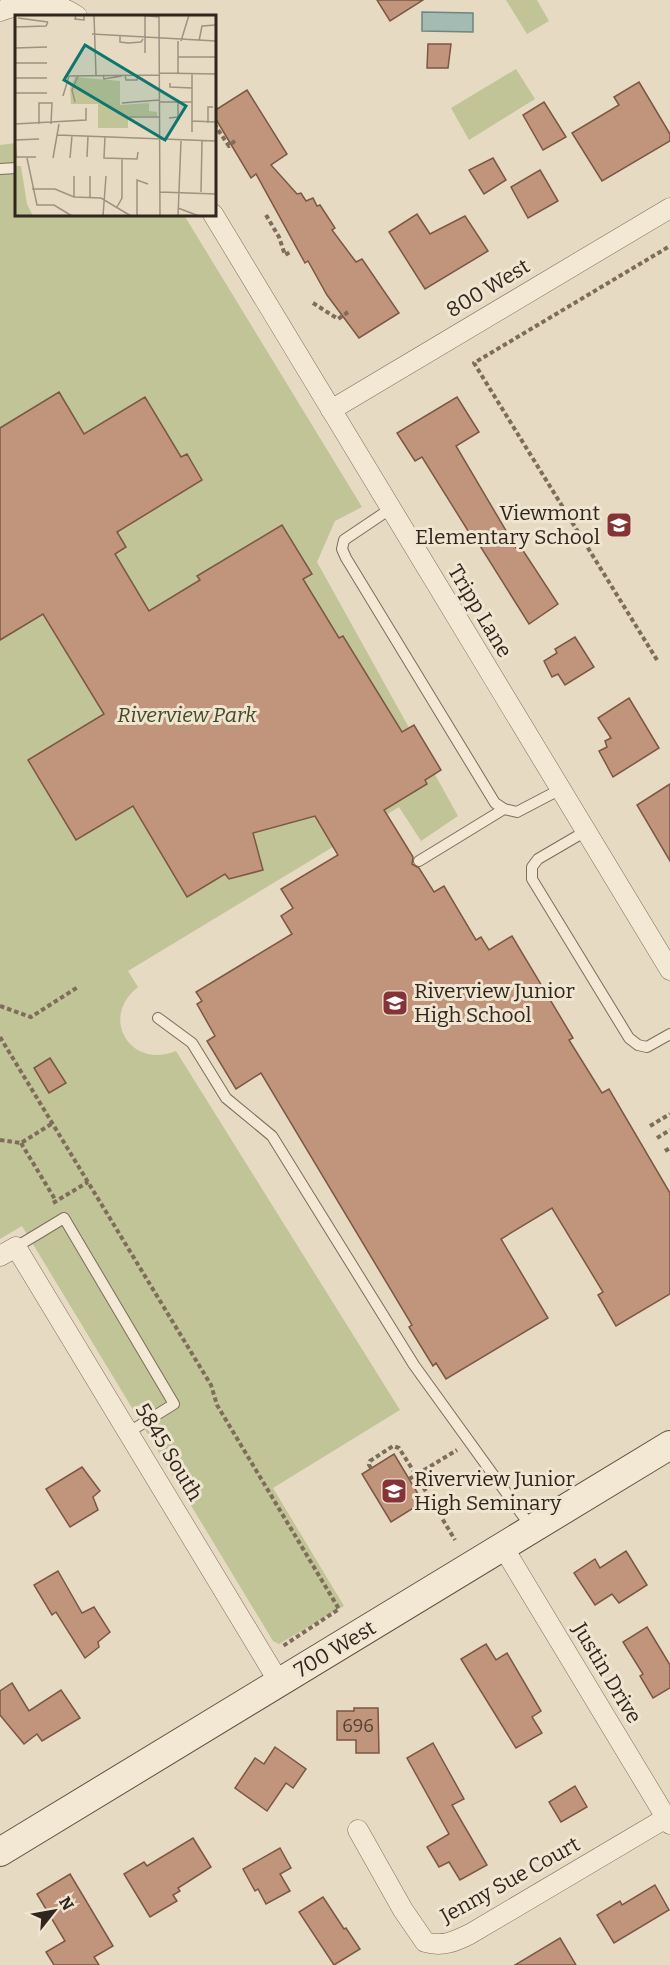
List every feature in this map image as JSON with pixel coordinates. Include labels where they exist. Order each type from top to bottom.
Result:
[{"type":"main road","name":"700 West","points":[[0,1852],[670,1445]]},
{"type":"street","points":[[0,10],[31,1],[51,3],[75,15]]},
{"type":"street","name":"800 West","points":[[331,410],[670,208]]},
{"type":"street","name":"Tripp Lane","points":[[214,216],[670,970]]},
{"type":"street","name":"5845 South","points":[[8,1252],[129,1432],[279,1682]]},
{"type":"street","name":"Justin Drive","points":[[503,1547],[668,1821]]},
{"type":"street","name":"Jenny Sue Court","points":[[357,1830],[403,1910],[425,1942],[437,1945],[449,1944],[470,1934],[668,1821]]},
{"type":"lane","points":[[0,169],[15,168]]},
{"type":"lane","points":[[390,509],[344,540],[342,549],[495,803],[504,809],[517,812],[561,789]]},
{"type":"lane","points":[[419,861],[504,809]]},
{"type":"lane","points":[[586,831],[535,862],[531,871],[532,879],[629,1038],[638,1045],[647,1047],[670,1034]]},
{"type":"lane","points":[[158,1018],[192,1043],[226,1098],[272,1136],[414,1365],[532,1529]]},
{"type":"lane","points":[[8,1252],[64,1218],[174,1404],[129,1432]]},
{"type":"path","points":[[216,127],[229,146],[237,139]]},
{"type":"path","points":[[266,215],[279,237],[285,255],[292,251]]},
{"type":"path","points":[[657,660],[474,363],[670,246]]},
{"type":"path","points":[[313,303],[338,319],[348,312]]},
{"type":"path","points":[[0,1006],[31,1017],[78,987]]},
{"type":"path","points":[[0,1037],[211,1385],[217,1405],[339,1609],[283,1646]]},
{"type":"path","points":[[0,1049],[5,1046]]},
{"type":"path","points":[[650,1126],[670,1114]]},
{"type":"path","points":[[0,1140],[21,1143],[53,1123]]},
{"type":"path","points":[[657,1137],[670,1130]]},
{"type":"path","points":[[21,1143],[56,1201]]},
{"type":"path","points":[[665,1151],[670,1148]]},
{"type":"path","points":[[371,1468],[370,1461],[393,1446],[399,1448],[455,1540]]},
{"type":"path","points":[[409,1479],[457,1449]]},
{"type":"green space","points":[[506,0],[537,0],[549,21],[527,34]]},
{"type":"green space","points":[[516,69],[535,99],[469,140],[451,108]]},
{"type":"green space","name":"Riverview Park","points":[[15,143],[15,216],[185,216],[362,507],[335,521],[317,562],[458,816],[421,841],[399,807],[128,971],[138,987],[127,999],[121,1012],[121,1025],[125,1037],[133,1047],[145,1053],[160,1055],[176,1051],[400,1410],[273,1488],[344,1606],[279,1644],[273,1641],[22,1226],[0,1239],[0,145]]},
{"type":"water","points":[[422,12],[473,13],[473,32],[422,31]]},
{"type":"building","points":[[377,0],[423,0],[390,21]]},
{"type":"building","points":[[428,44],[451,44],[448,68],[427,68]]},
{"type":"building","points":[[639,82],[670,134],[670,141],[602,181],[572,133],[619,105],[614,97]]},
{"type":"building","points":[[247,90],[287,154],[271,165],[297,194],[301,193],[306,201],[313,198],[317,206],[320,205],[335,228],[332,230],[356,262],[362,259],[399,313],[359,338],[327,295],[308,261],[305,263],[256,174],[251,178],[216,119],[216,110]]},
{"type":"building","points":[[544,102],[566,137],[543,150],[523,115]]},
{"type":"building","points":[[493,158],[506,180],[484,194],[469,170]]},
{"type":"building","points":[[540,170],[558,201],[528,218],[511,187]]},
{"type":"building","points":[[417,214],[430,234],[465,216],[488,251],[425,289],[389,232]]},
{"type":"building","points":[[59,392],[84,434],[145,397],[181,457],[187,454],[202,480],[117,532],[126,547],[115,554],[149,611],[200,580],[197,576],[282,525],[312,574],[303,579],[339,638],[343,636],[402,732],[414,725],[441,770],[425,780],[427,784],[384,810],[413,857],[412,864],[419,868],[434,892],[444,886],[476,940],[481,937],[489,950],[512,936],[573,1038],[569,1040],[602,1093],[609,1089],[670,1193],[670,1294],[616,1326],[598,1295],[603,1292],[552,1208],[501,1239],[548,1318],[446,1379],[436,1363],[433,1366],[409,1327],[412,1325],[261,1073],[236,1089],[207,1041],[215,1036],[197,1004],[202,1001],[196,992],[292,934],[281,916],[293,908],[281,889],[338,855],[315,816],[253,833],[263,870],[229,879],[225,874],[187,897],[133,806],[76,840],[28,760],[104,714],[43,614],[0,640],[0,428]]},
{"type":"building","points":[[457,397],[479,432],[456,446],[518,551],[522,549],[558,604],[529,624],[422,457],[415,461],[397,433]]},
{"type":"building","points":[[575,637],[594,667],[565,685],[558,674],[552,677],[544,661],[557,653],[555,649]]},
{"type":"building","points":[[629,698],[659,748],[613,777],[599,751],[607,747],[605,741],[611,738],[598,718]]},
{"type":"building","points":[[670,784],[670,861],[637,805]]},
{"type":"building","points":[[50,1058],[66,1083],[49,1093],[34,1068]]},
{"type":"building","name":"Riverview Junior High Seminary","points":[[394,1454],[423,1502],[391,1522],[362,1474]]},
{"type":"building","points":[[82,1467],[100,1491],[93,1497],[98,1510],[70,1527],[46,1489]]},
{"type":"building","points":[[626,1551],[647,1585],[619,1603],[612,1594],[595,1605],[574,1573],[595,1559],[600,1568]]},
{"type":"building","points":[[58,1571],[82,1613],[94,1607],[110,1632],[98,1642],[99,1647],[85,1658],[56,1612],[52,1615],[34,1585]]},
{"type":"building","points":[[647,1627],[670,1665],[670,1688],[653,1698],[640,1676],[643,1674],[623,1642]]},
{"type":"building","points":[[486,1644],[496,1660],[507,1653],[541,1711],[532,1717],[542,1733],[516,1748],[461,1659]]},
{"type":"building","points":[[12,1683],[29,1711],[61,1690],[80,1718],[42,1741],[37,1734],[24,1744],[0,1715],[0,1691]]},
{"type":"building","points":[[354,1708],[378,1708],[379,1753],[356,1753],[356,1740],[337,1740],[337,1711],[354,1711]]},
{"type":"building","points":[[433,1743],[464,1799],[452,1805],[487,1865],[460,1880],[449,1862],[439,1867],[427,1847],[449,1834],[407,1758]]},
{"type":"building","points":[[275,1747],[306,1769],[293,1788],[286,1783],[267,1811],[235,1788],[255,1758],[264,1764]]},
{"type":"building","points":[[575,1786],[587,1807],[561,1822],[549,1802]]},
{"type":"building","points":[[193,1838],[211,1867],[178,1888],[180,1891],[173,1895],[177,1901],[150,1917],[124,1874],[144,1862],[147,1866]]},
{"type":"building","points":[[280,1848],[291,1868],[280,1874],[290,1891],[266,1904],[258,1889],[255,1891],[243,1869]]},
{"type":"building","points":[[70,1874],[113,1946],[94,1957],[99,1965],[54,1965],[46,1952],[65,1941],[37,1894]]},
{"type":"building","points":[[655,1885],[669,1910],[614,1943],[597,1915],[620,1901],[622,1905]]},
{"type":"building","points":[[323,1897],[360,1949],[334,1965],[299,1912]]},
{"type":"building","points":[[560,1938],[576,1965],[515,1965]]},
{"type":"place","name":"Viewmont Elementary School","points":[[619,525]]},
{"type":"place","name":"Riverview Junior High School","points":[[395,1003]]},
{"type":"place","name":"Riverview Junior High Seminary","points":[[394,1491]]}]
